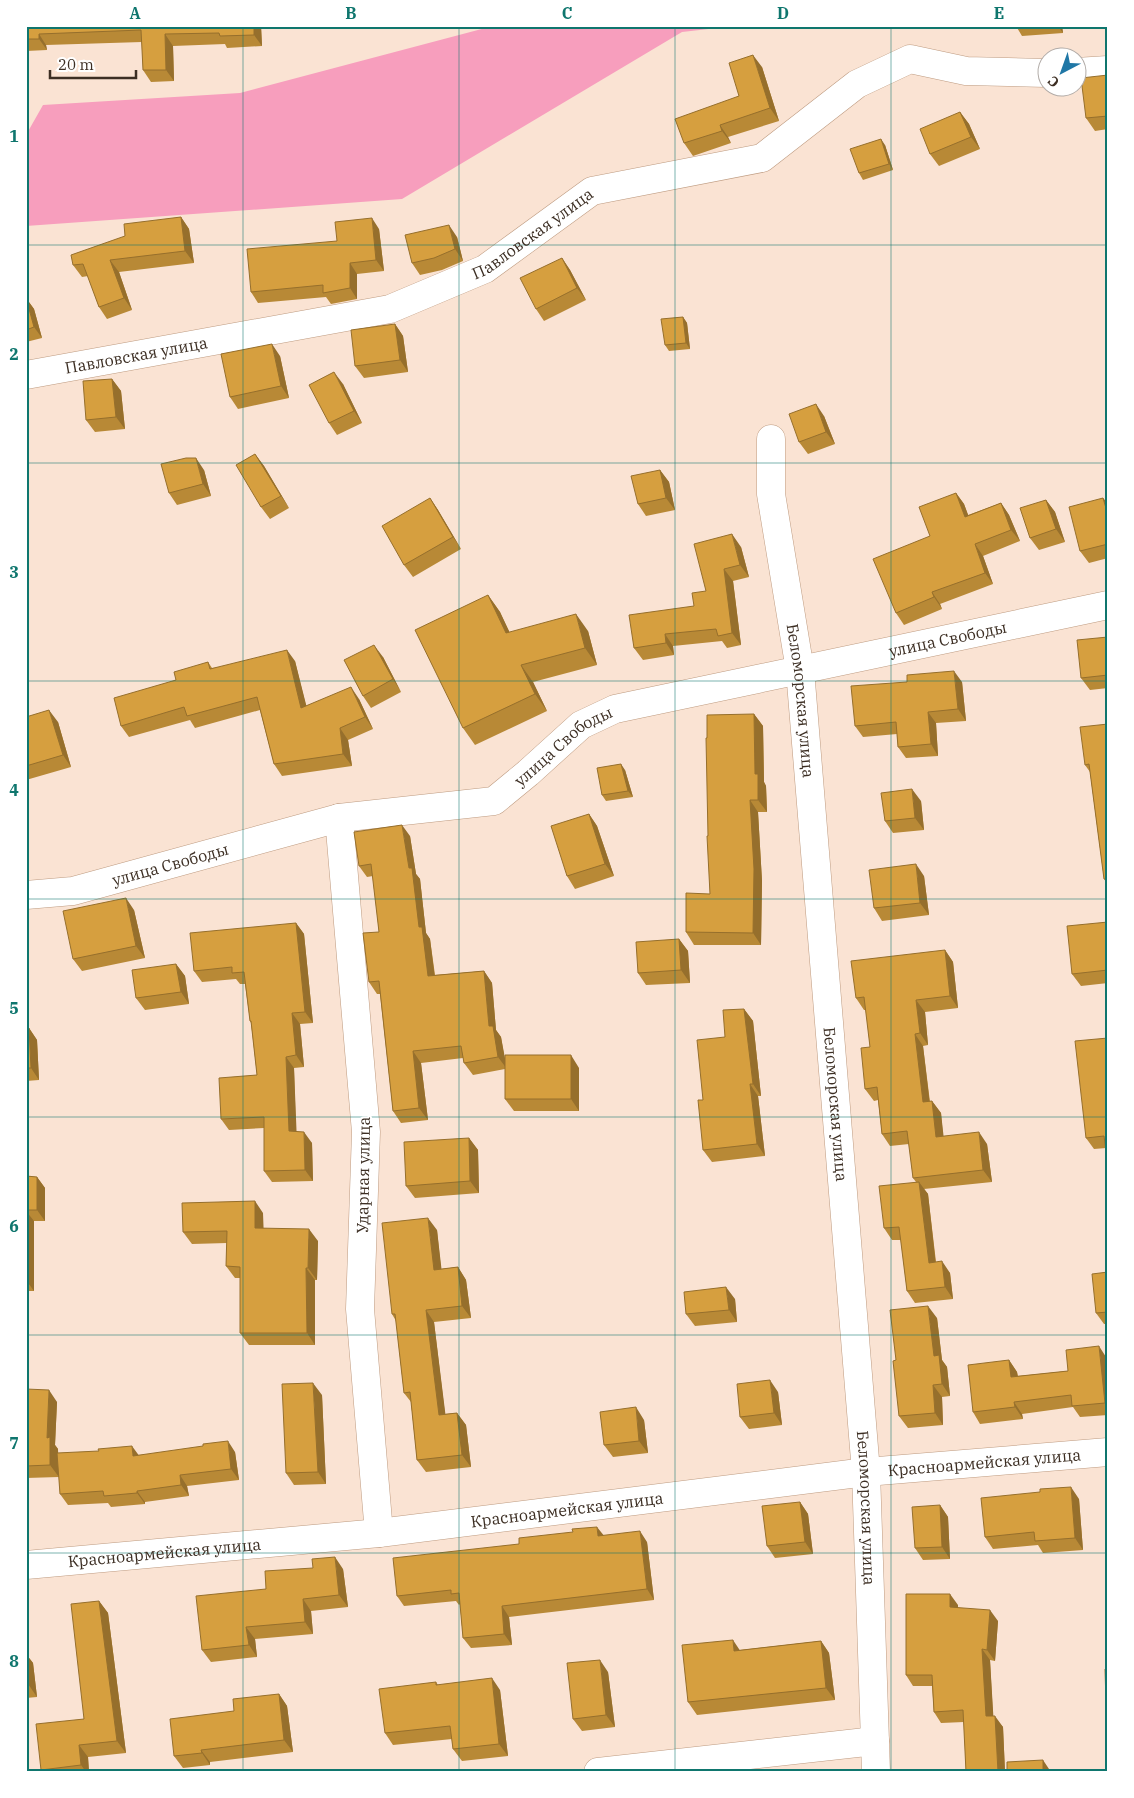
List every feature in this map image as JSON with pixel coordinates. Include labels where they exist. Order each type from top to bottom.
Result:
[{"type":"street","name":"Павловская улица","points":[[26,375],[390,309],[485,269],[592,191],[762,158],[858,84],[910,59],[966,71],[1036,73]]},
{"type":"street","points":[[1086,71],[1108,70]]},
{"type":"street","name":"Беломорская улица","points":[[771,439],[771,494],[800,670],[866,1472],[876,1772]]},
{"type":"street","name":"улица Свободы","points":[[26,895],[73,891],[339,818],[494,801],[581,725],[615,709],[1108,605]]},
{"type":"street","name":"Ударная улица","points":[[339,818],[366,1132],[360,1309],[379,1532]]},
{"type":"street","name":"Красноармейская улица","points":[[26,1565],[379,1532],[866,1472],[1108,1452]]},
{"type":"street","points":[[598,1772],[875,1742]]},
{"type":"shaded area","points":[[493,26],[735,26],[682,32],[402,199],[26,226],[26,135],[43,105],[240,93]]},
{"type":"building","points":[[26,26],[254,26],[254,35],[220,36],[219,33],[165,34],[166,70],[143,70],[141,30],[39,34],[39,39],[26,39]]},
{"type":"building","points":[[753,55],[770,108],[720,125],[722,131],[684,143],[675,119],[739,96],[729,63]]},
{"type":"building","points":[[1108,75],[1108,116],[1086,118],[1084,98],[1086,98],[1086,77]]},
{"type":"building","points":[[960,112],[971,137],[930,154],[920,129]]},
{"type":"building","points":[[881,139],[889,164],[859,173],[850,149]]},
{"type":"building","points":[[181,217],[185,251],[110,260],[124,298],[99,307],[83,264],[73,265],[71,255],[125,236],[124,224]]},
{"type":"building","points":[[372,218],[376,260],[350,263],[350,288],[323,293],[323,285],[251,292],[247,249],[337,241],[335,222]]},
{"type":"building","points":[[449,225],[455,249],[434,258],[412,263],[405,235]]},
{"type":"building","points":[[562,258],[577,288],[536,309],[520,278]]},
{"type":"building","points":[[26,298],[34,327],[26,330]]},
{"type":"building","points":[[683,317],[686,343],[665,345],[661,319]]},
{"type":"building","points":[[395,324],[400,360],[355,366],[351,330]]},
{"type":"building","points":[[272,344],[281,386],[230,397],[221,354]]},
{"type":"building","points":[[334,372],[354,411],[329,423],[309,385]]},
{"type":"building","points":[[112,379],[116,417],[86,420],[83,381]]},
{"type":"building","points":[[816,404],[826,432],[799,442],[789,414]]},
{"type":"building","points":[[255,454],[281,496],[261,507],[236,465]]},
{"type":"building","points":[[186,458],[196,458],[203,484],[169,493],[161,464]]},
{"type":"building","points":[[660,470],[666,498],[638,504],[631,476]]},
{"type":"building","points":[[956,493],[965,517],[1001,503],[1011,530],[975,544],[985,573],[932,592],[934,597],[896,613],[873,559],[930,536],[919,507]]},
{"type":"building","points":[[430,498],[453,537],[404,565],[382,526]]},
{"type":"building","points":[[1103,498],[1108,515],[1108,544],[1080,551],[1069,507]]},
{"type":"building","points":[[1046,500],[1056,529],[1030,538],[1020,508]]},
{"type":"building","points":[[732,534],[740,565],[724,569],[732,633],[718,636],[716,629],[665,634],[666,643],[634,648],[629,615],[694,606],[692,593],[706,591],[694,544]]},
{"type":"building","points":[[488,595],[506,633],[576,614],[585,648],[521,665],[535,694],[463,728],[415,630]]},
{"type":"building","points":[[1108,637],[1108,675],[1081,678],[1077,640]]},
{"type":"building","points":[[374,645],[393,679],[363,696],[344,660]]},
{"type":"building","points":[[287,650],[301,708],[351,687],[365,717],[340,728],[343,754],[274,764],[257,697],[187,716],[184,707],[121,726],[114,698],[176,680],[174,672],[208,662],[210,669]]},
{"type":"building","points":[[954,671],[958,709],[928,712],[931,744],[898,747],[896,722],[855,726],[851,686],[907,682],[907,675]]},
{"type":"building","points":[[49,710],[63,755],[26,766],[26,717]]},
{"type":"building","points":[[754,714],[755,774],[758,774],[758,800],[750,800],[754,869],[753,933],[686,932],[686,893],[710,894],[707,836],[707,715]]},
{"type":"building","points":[[1108,724],[1108,879],[1104,879],[1089,764],[1085,765],[1080,727]]},
{"type":"building","points":[[621,764],[628,791],[602,795],[597,768]]},
{"type":"building","points":[[912,789],[915,818],[885,821],[881,793]]},
{"type":"building","points":[[589,814],[605,864],[567,876],[551,826]]},
{"type":"building","points":[[402,825],[409,868],[412,868],[419,927],[422,927],[428,976],[484,971],[489,1026],[493,1026],[498,1057],[464,1063],[461,1046],[413,1051],[419,1108],[393,1111],[379,981],[369,982],[363,933],[379,932],[371,864],[359,866],[354,832]]},
{"type":"building","points":[[916,864],[920,903],[874,908],[869,870]]},
{"type":"building","points":[[126,898],[136,946],[73,959],[63,911]]},
{"type":"building","points":[[1108,922],[1108,970],[1072,974],[1067,926]]},
{"type":"building","points":[[296,923],[305,1012],[292,1013],[296,1055],[286,1057],[289,1131],[304,1132],[305,1170],[264,1171],[264,1117],[221,1119],[219,1078],[257,1075],[244,972],[232,973],[232,967],[194,971],[190,933]]},
{"type":"building","points":[[679,939],[681,970],[638,973],[636,942]]},
{"type":"building","points":[[945,950],[950,996],[916,1000],[920,1033],[915,1034],[923,1102],[932,1101],[936,1137],[979,1132],[983,1170],[913,1178],[907,1131],[882,1134],[877,1087],[865,1089],[861,1048],[870,1047],[864,997],[856,998],[851,961]]},
{"type":"building","points":[[176,964],[181,992],[136,998],[132,970]]},
{"type":"building","points":[[744,1009],[753,1084],[750,1084],[757,1144],[703,1150],[698,1100],[703,1100],[697,1040],[725,1037],[723,1010]]},
{"type":"building","points":[[26,1028],[29,1028],[31,1068],[26,1068]]},
{"type":"building","points":[[1108,1038],[1108,1166],[1104,1136],[1086,1138],[1075,1041]]},
{"type":"building","points":[[505,1055],[571,1055],[571,1099],[505,1099]]},
{"type":"building","points":[[469,1138],[470,1181],[406,1186],[404,1142]]},
{"type":"building","points":[[26,1176],[37,1177],[37,1210],[26,1210]]},
{"type":"building","points":[[919,1182],[929,1263],[942,1261],[945,1287],[907,1291],[899,1227],[884,1228],[879,1186]]},
{"type":"building","points":[[255,1201],[255,1228],[309,1229],[308,1268],[306,1268],[307,1333],[240,1333],[240,1267],[226,1266],[227,1231],[183,1232],[182,1203]]},
{"type":"building","points":[[428,1218],[434,1270],[458,1267],[462,1306],[426,1310],[439,1415],[457,1413],[462,1455],[417,1460],[410,1392],[404,1393],[395,1314],[392,1314],[382,1223]]},
{"type":"building","points":[[1106,1232],[1108,1232],[1108,1248]]},
{"type":"building","points":[[1108,1272],[1108,1312],[1096,1313],[1092,1274]]},
{"type":"building","points":[[726,1287],[729,1310],[686,1314],[684,1292]]},
{"type":"building","points":[[928,1306],[934,1356],[939,1355],[942,1384],[933,1385],[935,1413],[899,1416],[893,1361],[896,1360],[890,1310]]},
{"type":"building","points":[[1099,1346],[1105,1403],[1072,1406],[1071,1395],[1014,1402],[1015,1407],[973,1412],[968,1365],[1009,1360],[1011,1377],[1068,1371],[1066,1350]]},
{"type":"building","points":[[770,1380],[774,1413],[740,1417],[737,1384]]},
{"type":"building","points":[[313,1383],[318,1472],[286,1473],[282,1384]]},
{"type":"building","points":[[26,1389],[49,1390],[47,1438],[50,1437],[50,1465],[26,1466]]},
{"type":"building","points":[[636,1407],[639,1441],[604,1445],[600,1412]]},
{"type":"building","points":[[228,1441],[231,1469],[180,1475],[181,1485],[137,1491],[137,1493],[104,1496],[103,1491],[60,1494],[57,1453],[99,1451],[98,1449],[132,1446],[133,1456]]},
{"type":"building","points":[[1071,1487],[1075,1538],[1035,1541],[1034,1532],[985,1537],[981,1498],[1040,1492],[1040,1489]]},
{"type":"building","points":[[800,1502],[805,1542],[767,1546],[762,1506]]},
{"type":"building","points":[[940,1505],[942,1547],[915,1548],[912,1507]]},
{"type":"building","points":[[597,1527],[598,1536],[640,1531],[647,1589],[502,1606],[504,1634],[463,1638],[459,1593],[451,1594],[451,1590],[397,1596],[393,1558],[519,1544],[519,1538],[573,1532],[572,1529]]},
{"type":"building","points":[[335,1557],[339,1595],[303,1599],[305,1622],[246,1627],[249,1645],[202,1650],[196,1596],[266,1589],[265,1571],[313,1568],[312,1559]]},
{"type":"building","points":[[906,1594],[950,1594],[950,1607],[990,1610],[987,1650],[982,1649],[986,1716],[995,1716],[998,1772],[966,1772],[963,1710],[934,1712],[932,1675],[906,1675]]},
{"type":"building","points":[[99,1601],[117,1741],[79,1745],[81,1765],[41,1770],[36,1724],[84,1719],[71,1604]]},
{"type":"building","points":[[733,1640],[734,1651],[821,1641],[826,1688],[688,1702],[682,1645]]},
{"type":"building","points":[[600,1660],[606,1715],[573,1719],[567,1663]]},
{"type":"building","points":[[1105,1669],[1108,1669],[1108,1703],[1106,1703]]},
{"type":"building","points":[[492,1678],[499,1744],[453,1749],[450,1726],[385,1733],[379,1689],[436,1682],[436,1685]]},
{"type":"building","points":[[279,1694],[284,1740],[201,1750],[202,1753],[174,1756],[170,1719],[234,1711],[233,1699]]},
{"type":"building","points":[[1043,1760],[1043,1772],[1007,1772],[1007,1762]]}]
